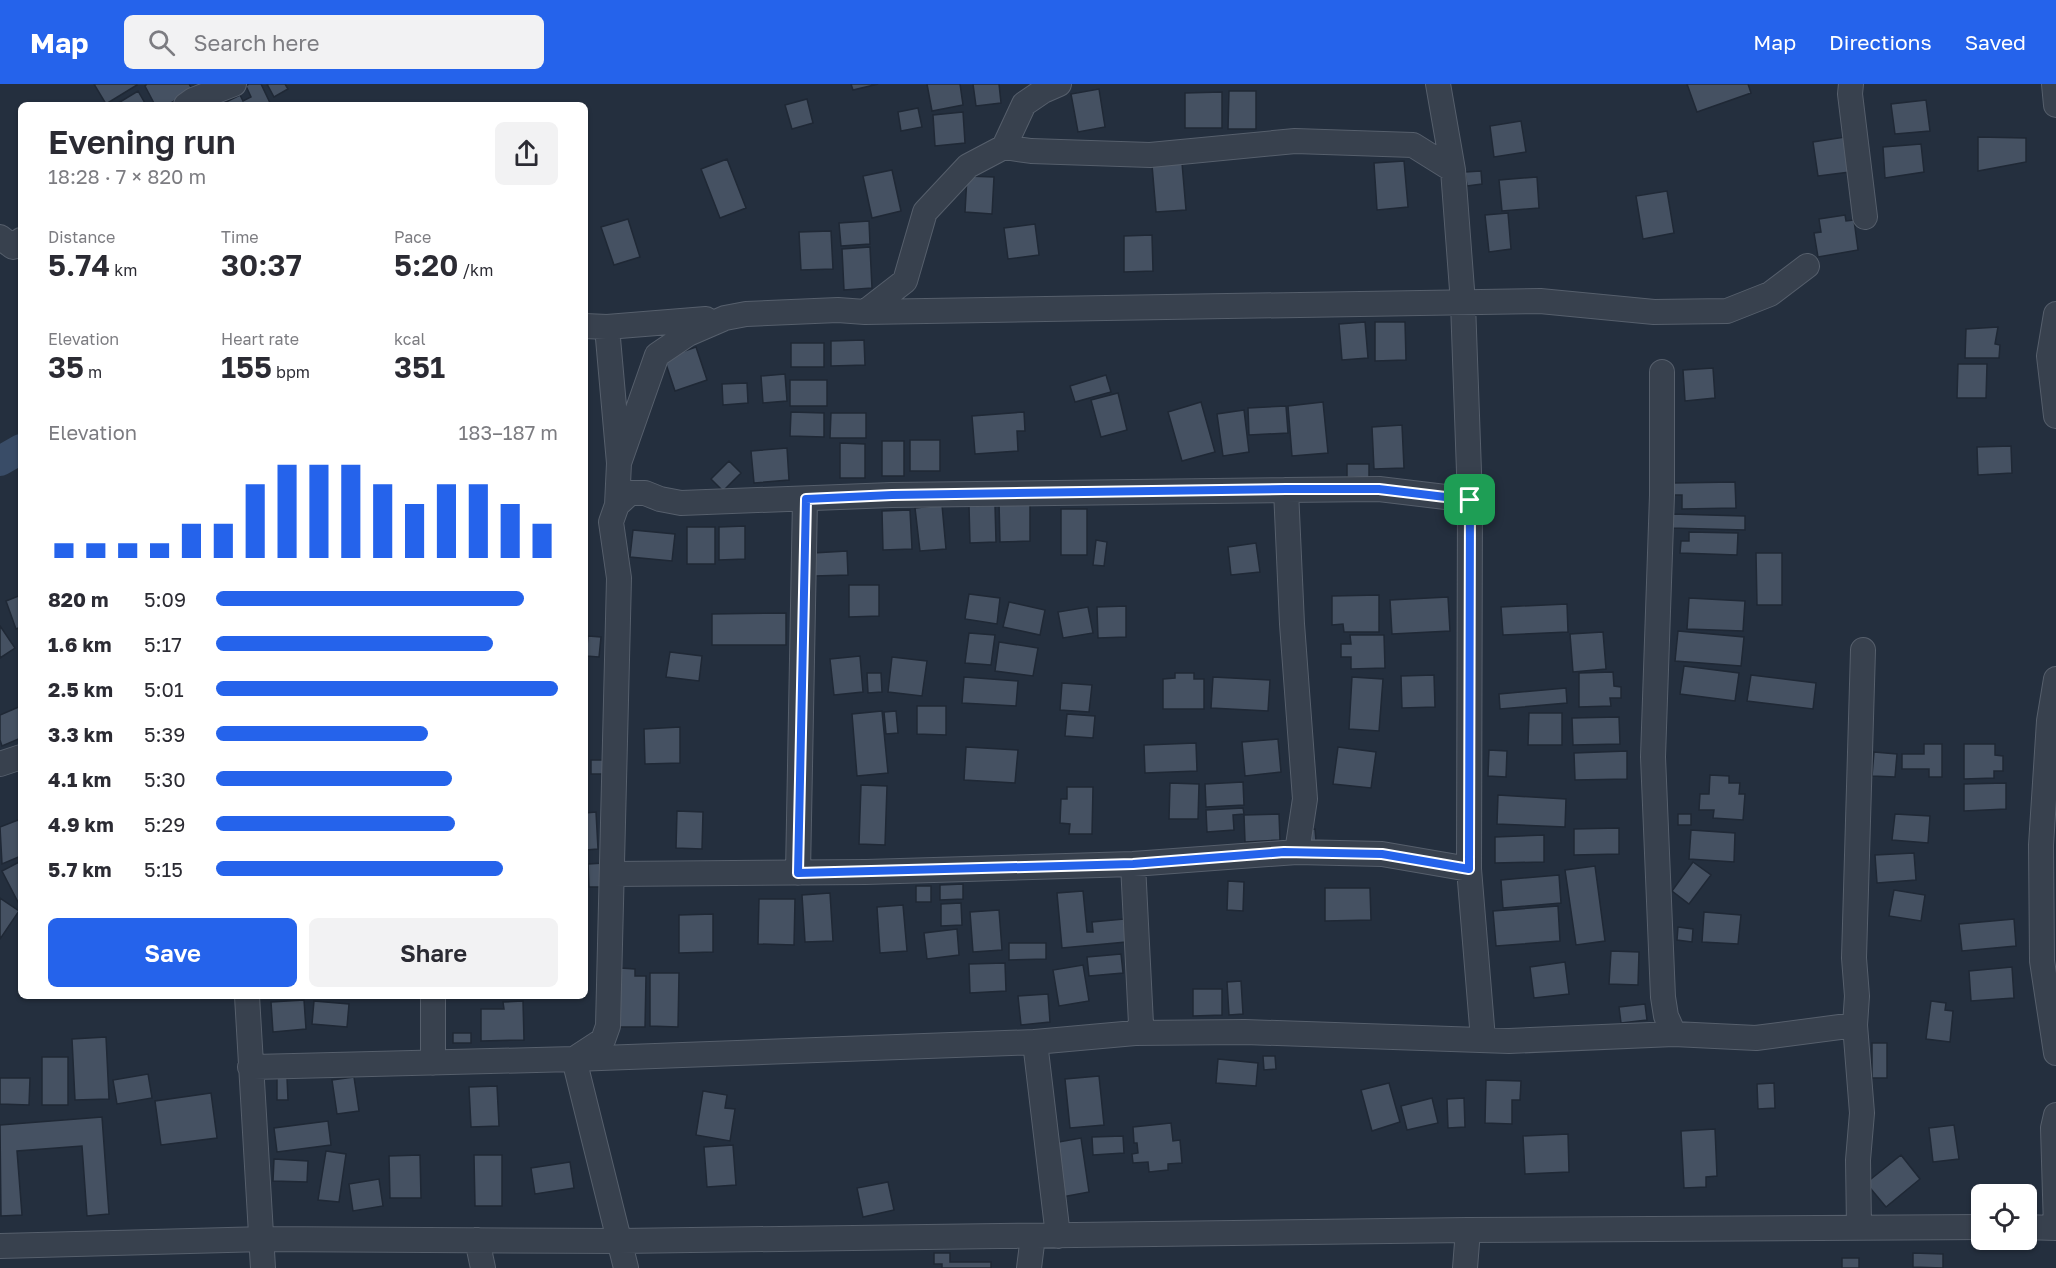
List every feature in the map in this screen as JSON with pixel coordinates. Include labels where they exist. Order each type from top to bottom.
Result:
[{"type":"street","points":[[190,102],[234,84]]},
{"type":"street","points":[[1004,147],[1024,104],[1059,84]]},
{"type":"street","points":[[1438,84],[1453,170],[1463,303],[1470,500],[1469,869],[1483,1039]]},
{"type":"street","points":[[1851,84],[1850,94],[1865,217]]},
{"type":"street","points":[[2054,84],[2056,105]]},
{"type":"street","points":[[865,312],[905,281],[925,212],[968,166],[1004,147],[1031,151],[1150,155],[1295,141],[1413,145],[1453,170]]},
{"type":"street","points":[[574,1059],[603,1040],[609,1026],[619,578],[611,522],[617,505],[619,463],[596,326],[725,318],[746,314],[838,310],[865,312],[1540,301],[1654,312],[1727,311],[1770,294],[1807,266]]},
{"type":"street","points":[[2056,314],[2049,356],[2056,416]]},
{"type":"street","points":[[619,463],[657,355],[688,334],[725,318]]},
{"type":"street","points":[[1662,372],[1662,495],[1653,756],[1663,997],[1666,1016],[1674,1034]]},
{"type":"street","points":[[617,505],[630,493],[645,493],[681,503],[892,495],[1286,489],[1379,489],[1470,500]]},
{"type":"street","points":[[1286,489],[1292,624],[1305,798],[1297,852]]},
{"type":"street","points":[[798,873],[806,499]]},
{"type":"street","points":[[1859,1226],[1858,1160],[1862,1113],[1855,1025],[1857,996],[1854,958],[1863,650]]},
{"type":"street","points":[[2056,679],[2049,721],[2041,845],[2042,961],[2056,1053]]},
{"type":"street","points":[[0,764],[18,758]]},
{"type":"street","points":[[612,874],[798,873],[1133,864],[1297,852],[1382,854],[1469,869]]},
{"type":"street","points":[[1133,864],[1141,1024],[1135,1033]]},
{"type":"street","points":[[247,999],[263,1268]]},
{"type":"street","points":[[433,999],[433,1063]]},
{"type":"street","points":[[250,1067],[574,1059],[1035,1042],[1135,1033],[1245,1032],[1509,1041],[1674,1034],[1756,1038],[1855,1025]]},
{"type":"street","points":[[1035,1042],[1058,1236]]},
{"type":"street","points":[[574,1059],[626,1268]]},
{"type":"street","points":[[2037,1227],[2056,1228],[2053,1128],[2056,1115]]},
{"type":"street","points":[[0,1246],[261,1239],[619,1241],[1468,1230],[1971,1227]]},
{"type":"street","points":[[1465,1268],[1468,1230]]},
{"type":"street","points":[[1029,1268],[1033,1236]]},
{"type":"street","points":[[477,1240],[483,1268]]},
{"type":"building","points":[[94,84],[137,85],[109,102],[105,102]]},
{"type":"building","points":[[147,84],[189,84],[193,91],[173,102],[153,102],[145,86]]},
{"type":"building","points":[[261,84],[270,102],[226,102],[240,95],[243,101],[251,97],[246,86]]},
{"type":"building","points":[[267,84],[285,84],[288,89],[274,97]]},
{"type":"building","points":[[851,84],[878,84],[853,90]]},
{"type":"building","points":[[927,84],[960,84],[963,105],[932,111]]},
{"type":"building","points":[[973,84],[999,84],[1001,103],[976,106]]},
{"type":"building","points":[[1687,84],[1748,84],[1751,93],[1697,112]]},
{"type":"building","points":[[1099,89],[1105,127],[1078,132],[1071,94]]},
{"type":"building","points":[[138,91],[144,102],[120,102]]},
{"type":"building","points":[[1229,91],[1256,91],[1256,129],[1228,129]]},
{"type":"building","points":[[1222,92],[1222,128],[1185,128],[1185,93]]},
{"type":"building","points":[[807,99],[813,123],[792,129],[785,105]]},
{"type":"building","points":[[1926,100],[1930,131],[1895,134],[1891,104]]},
{"type":"building","points":[[918,108],[922,127],[901,131],[898,112]]},
{"type":"building","points":[[963,112],[965,143],[935,146],[933,115]]},
{"type":"building","points":[[1521,121],[1526,152],[1494,157],[1490,126]]},
{"type":"building","points":[[1845,137],[1850,172],[1818,176],[1813,142]]},
{"type":"building","points":[[1978,137],[2026,138],[2026,162],[1978,171]]},
{"type":"building","points":[[1921,144],[1924,172],[1885,178],[1883,147]]},
{"type":"building","points":[[727,159],[746,208],[720,218],[701,169]]},
{"type":"building","points":[[1404,161],[1408,207],[1377,210],[1374,163]]},
{"type":"building","points":[[1182,163],[1186,210],[1156,212],[1152,165]]},
{"type":"building","points":[[892,170],[901,211],[872,218],[863,176]]},
{"type":"building","points":[[1481,171],[1482,184],[1467,186],[1465,172]]},
{"type":"building","points":[[967,176],[994,177],[992,214],[965,212]]},
{"type":"building","points":[[1537,177],[1539,208],[1502,211],[1499,180]]},
{"type":"building","points":[[1667,191],[1674,233],[1643,239],[1636,196]]},
{"type":"building","points":[[1508,213],[1511,249],[1489,252],[1485,215]]},
{"type":"building","points":[[1845,215],[1846,221],[1854,220],[1858,250],[1818,257],[1814,233],[1821,232],[1819,219]]},
{"type":"building","points":[[628,219],[640,257],[614,265],[601,227]]},
{"type":"building","points":[[869,221],[870,244],[841,246],[839,223]]},
{"type":"building","points":[[1035,224],[1039,255],[1008,259],[1004,228]]},
{"type":"building","points":[[831,231],[833,269],[801,270],[799,232]]},
{"type":"building","points":[[1152,235],[1153,271],[1124,272],[1124,236]]},
{"type":"building","points":[[870,247],[872,288],[844,290],[842,249]]},
{"type":"building","points":[[1365,322],[1368,358],[1342,360],[1339,324]]},
{"type":"building","points":[[1375,322],[1405,322],[1406,360],[1375,361]]},
{"type":"building","points":[[1998,327],[1995,344],[2000,345],[1999,358],[1965,358],[1966,329]]},
{"type":"building","points":[[864,340],[865,365],[831,366],[831,341]]},
{"type":"building","points":[[791,343],[824,343],[824,367],[791,367]]},
{"type":"building","points":[[696,347],[707,380],[675,391],[664,358]]},
{"type":"building","points":[[1958,364],[1987,364],[1986,398],[1957,398]]},
{"type":"building","points":[[1713,368],[1715,398],[1685,401],[1683,370]]},
{"type":"building","points":[[785,374],[787,401],[763,403],[761,376]]},
{"type":"building","points":[[1106,375],[1111,392],[1075,402],[1070,386]]},
{"type":"building","points":[[790,380],[827,380],[827,406],[790,406]]},
{"type":"building","points":[[747,383],[748,403],[723,405],[722,384]]},
{"type":"building","points":[[1118,393],[1127,430],[1101,437],[1091,400]]},
{"type":"building","points":[[1201,402],[1215,452],[1182,461],[1168,412]]},
{"type":"building","points":[[1323,402],[1328,453],[1292,456],[1288,406]]},
{"type":"building","points":[[1286,406],[1288,433],[1249,435],[1248,408]]},
{"type":"building","points":[[1244,410],[1249,452],[1223,456],[1217,414]]},
{"type":"building","points":[[791,412],[824,413],[824,437],[790,436]]},
{"type":"building","points":[[1024,412],[1025,431],[1017,431],[1018,451],[975,454],[972,416]]},
{"type":"building","points":[[831,413],[866,413],[866,438],[830,438]]},
{"type":"building","points":[[1402,425],[1404,468],[1374,469],[1372,427]]},
{"type":"building","points":[[910,440],[940,440],[940,471],[910,471]]},
{"type":"building","points":[[882,441],[904,441],[904,476],[882,476]]},
{"type":"building","points":[[840,443],[865,444],[865,478],[840,478]]},
{"type":"building","points":[[2011,446],[2012,473],[1978,475],[1977,447]]},
{"type":"building","points":[[787,448],[789,480],[754,483],[751,451]]},
{"type":"building","points":[[729,461],[741,473],[723,491],[711,479]]},
{"type":"building","points":[[1347,464],[1369,464],[1369,478],[1347,477]]},
{"type":"building","points":[[1735,482],[1736,508],[1682,509],[1682,495],[1674,495],[1673,483]]},
{"type":"building","points":[[999,502],[1030,502],[1030,541],[1000,542]]},
{"type":"building","points":[[942,505],[946,549],[920,551],[915,508]]},
{"type":"building","points":[[995,505],[996,542],[970,543],[969,506]]},
{"type":"building","points":[[1061,509],[1087,509],[1087,555],[1061,555]]},
{"type":"building","points":[[910,510],[912,549],[883,550],[882,511]]},
{"type":"building","points":[[1671,514],[1745,516],[1745,530],[1670,528]]},
{"type":"building","points":[[745,526],[745,559],[719,560],[719,527]]},
{"type":"building","points":[[687,527],[715,527],[715,564],[687,564]]},
{"type":"building","points":[[633,530],[675,534],[672,561],[630,557]]},
{"type":"building","points":[[1689,532],[1738,533],[1737,555],[1680,553],[1681,541],[1689,541]]},
{"type":"building","points":[[1096,540],[1107,542],[1104,566],[1093,565]]},
{"type":"building","points":[[1256,543],[1260,572],[1231,575],[1228,547]]},
{"type":"building","points":[[847,551],[848,575],[814,576],[813,553]]},
{"type":"building","points":[[1756,553],[1782,553],[1782,605],[1757,605]]},
{"type":"building","points":[[849,585],[879,585],[879,616],[849,617]]},
{"type":"building","points":[[969,594],[1000,598],[997,624],[965,619]]},
{"type":"building","points":[[1379,595],[1379,632],[1344,632],[1343,624],[1332,625],[1332,596]]},
{"type":"building","points":[[18,596],[18,628],[16,629],[6,601]]},
{"type":"building","points":[[1448,597],[1450,631],[1392,634],[1390,600]]},
{"type":"building","points":[[1689,598],[1745,601],[1743,631],[1687,629]]},
{"type":"building","points":[[1009,602],[1045,610],[1040,635],[1003,627]]},
{"type":"building","points":[[1567,604],[1568,632],[1503,635],[1501,607]]},
{"type":"building","points":[[1126,606],[1126,637],[1098,638],[1097,607]]},
{"type":"building","points":[[1088,607],[1093,633],[1063,638],[1058,612]]},
{"type":"building","points":[[786,613],[786,645],[712,645],[712,614]]},
{"type":"building","points":[[0,626],[15,648],[0,658]]},
{"type":"building","points":[[1678,631],[1744,637],[1741,666],[1675,661]]},
{"type":"building","points":[[1603,632],[1606,669],[1573,672],[1570,634]]},
{"type":"building","points":[[969,633],[995,635],[991,665],[965,663]]},
{"type":"building","points":[[1350,635],[1384,635],[1385,668],[1351,669],[1351,657],[1341,657],[1341,644],[1351,644]]},
{"type":"building","points":[[588,636],[601,637],[599,657],[588,656]]},
{"type":"building","points":[[999,642],[1038,648],[1033,676],[995,671]]},
{"type":"building","points":[[670,652],[702,656],[699,681],[666,677]]},
{"type":"building","points":[[860,656],[863,692],[834,695],[830,659]]},
{"type":"building","points":[[892,657],[927,661],[922,696],[888,692]]},
{"type":"building","points":[[1684,666],[1739,673],[1735,701],[1680,694]]},
{"type":"building","points":[[1613,672],[1614,686],[1621,687],[1621,698],[1610,698],[1611,706],[1579,707],[1579,673]]},
{"type":"building","points":[[867,673],[881,673],[882,692],[868,693]]},
{"type":"building","points":[[1175,673],[1194,673],[1194,679],[1204,679],[1204,709],[1163,709],[1163,679],[1175,678]]},
{"type":"building","points":[[1434,675],[1435,707],[1402,708],[1401,676]]},
{"type":"building","points":[[1751,675],[1816,683],[1813,709],[1747,701]]},
{"type":"building","points":[[964,677],[1018,681],[1016,706],[962,703]]},
{"type":"building","points":[[1213,677],[1270,680],[1268,711],[1211,708]]},
{"type":"building","points":[[1352,677],[1383,679],[1379,731],[1349,729]]},
{"type":"building","points":[[1062,683],[1092,685],[1089,712],[1060,710]]},
{"type":"building","points":[[1566,688],[1567,703],[1500,709],[1499,694]]},
{"type":"building","points":[[917,706],[946,706],[946,735],[917,734]]},
{"type":"building","points":[[18,707],[18,739],[2,746],[0,740],[0,715]]},
{"type":"building","points":[[882,711],[888,773],[857,776],[852,714]]},
{"type":"building","points":[[896,711],[898,733],[886,734],[884,712]]},
{"type":"building","points":[[1529,713],[1562,713],[1562,745],[1528,745]]},
{"type":"building","points":[[1067,714],[1095,716],[1093,738],[1065,736]]},
{"type":"building","points":[[1619,717],[1620,744],[1573,745],[1572,718]]},
{"type":"building","points":[[680,727],[680,763],[645,764],[644,729]]},
{"type":"building","points":[[1278,739],[1281,772],[1245,776],[1242,742]]},
{"type":"building","points":[[1196,743],[1197,771],[1145,773],[1144,745]]},
{"type":"building","points":[[1924,744],[1942,744],[1942,777],[1929,777],[1929,769],[1902,769],[1902,754],[1924,754]]},
{"type":"building","points":[[1964,744],[1995,744],[1995,755],[2003,756],[2003,771],[1994,771],[1994,778],[1964,779]]},
{"type":"building","points":[[966,747],[1018,750],[1015,783],[964,780]]},
{"type":"building","points":[[1338,747],[1376,752],[1371,788],[1333,784]]},
{"type":"building","points":[[1489,750],[1507,751],[1506,777],[1488,776]]},
{"type":"building","points":[[1627,751],[1627,779],[1575,780],[1574,753]]},
{"type":"building","points":[[1874,752],[1897,754],[1895,777],[1872,776]]},
{"type":"building","points":[[591,760],[603,760],[603,774],[591,774]]},
{"type":"building","points":[[1710,775],[1729,776],[1729,783],[1740,783],[1739,794],[1745,794],[1743,820],[1713,818],[1714,810],[1699,810],[1700,794],[1709,794]]},
{"type":"building","points":[[1243,782],[1244,805],[1206,807],[1205,784]]},
{"type":"building","points":[[1170,783],[1199,784],[1198,819],[1169,819]]},
{"type":"building","points":[[2006,783],[2006,809],[1964,811],[1964,784]]},
{"type":"building","points":[[861,785],[887,786],[885,845],[859,844]]},
{"type":"building","points":[[1067,787],[1093,787],[1092,834],[1069,834],[1070,824],[1060,823],[1061,799],[1067,799]]},
{"type":"building","points":[[1498,795],[1566,799],[1565,827],[1497,824]]},
{"type":"building","points":[[1243,808],[1244,814],[1233,815],[1234,830],[1207,832],[1206,810]]},
{"type":"building","points":[[677,811],[703,812],[702,849],[676,848]]},
{"type":"building","points":[[596,812],[598,849],[588,850],[588,813]]},
{"type":"building","points":[[1279,814],[1280,840],[1245,842],[1244,815]]},
{"type":"building","points":[[1678,814],[1691,814],[1691,825],[1678,825]]},
{"type":"building","points":[[1895,814],[1930,816],[1928,843],[1892,840]]},
{"type":"building","points":[[18,820],[18,857],[2,864],[0,827]]},
{"type":"building","points":[[1619,828],[1619,854],[1574,855],[1574,829]]},
{"type":"building","points":[[1315,829],[1316,841],[1306,841],[1305,830]]},
{"type":"building","points":[[1691,830],[1735,833],[1734,862],[1689,859]]},
{"type":"building","points":[[1544,835],[1544,862],[1495,863],[1495,837]]},
{"type":"building","points":[[1914,853],[1916,880],[1877,883],[1875,855]]},
{"type":"building","points":[[1693,862],[1711,875],[1689,904],[1672,891]]},
{"type":"building","points":[[18,863],[18,902],[2,871]]},
{"type":"building","points":[[604,863],[605,887],[589,887],[588,864]]},
{"type":"building","points":[[1595,866],[1605,941],[1576,945],[1565,870]]},
{"type":"building","points":[[1559,875],[1561,903],[1503,908],[1501,880]]},
{"type":"building","points":[[1228,881],[1244,882],[1243,911],[1227,910]]},
{"type":"building","points":[[963,884],[963,899],[940,900],[940,885]]},
{"type":"building","points":[[916,886],[931,886],[931,902],[916,902]]},
{"type":"building","points":[[1325,888],[1370,888],[1371,920],[1325,921]]},
{"type":"building","points":[[1894,890],[1925,895],[1921,921],[1889,916]]},
{"type":"building","points":[[1083,891],[1087,932],[1093,932],[1092,922],[1124,919],[1126,942],[1062,948],[1057,893]]},
{"type":"building","points":[[830,893],[833,941],[805,942],[802,895]]},
{"type":"building","points":[[0,898],[18,912],[0,939]]},
{"type":"building","points":[[759,899],[795,899],[794,945],[758,944]]},
{"type":"building","points":[[961,903],[962,925],[941,926],[941,904]]},
{"type":"building","points":[[903,905],[907,951],[880,953],[877,907]]},
{"type":"building","points":[[1558,906],[1560,941],[1496,946],[1493,911]]},
{"type":"building","points":[[999,910],[1002,950],[973,952],[970,912]]},
{"type":"building","points":[[1704,912],[1741,915],[1738,944],[1702,942]]},
{"type":"building","points":[[713,914],[713,952],[679,953],[679,915]]},
{"type":"building","points":[[2014,919],[2016,946],[1962,951],[1959,924]]},
{"type":"building","points":[[1678,927],[1693,929],[1692,942],[1677,940]]},
{"type":"building","points":[[957,929],[959,955],[927,959],[924,933]]},
{"type":"building","points":[[1009,943],[1046,943],[1046,959],[1009,960]]},
{"type":"building","points":[[1611,951],[1639,952],[1638,985],[1609,984]]},
{"type":"building","points":[[1121,954],[1123,973],[1089,976],[1087,957]]},
{"type":"building","points":[[1565,962],[1569,994],[1534,998],[1530,967]]},
{"type":"building","points":[[1005,963],[1006,991],[970,993],[969,964]]},
{"type":"building","points":[[1083,965],[1089,1001],[1059,1006],[1053,970]]},
{"type":"building","points":[[2012,967],[2014,998],[1971,1001],[1969,971]]},
{"type":"building","points":[[620,968],[635,969],[635,976],[646,976],[645,1027],[619,1027]]},
{"type":"building","points":[[650,973],[679,973],[678,1027],[650,1026]]},
{"type":"building","points":[[1241,981],[1243,1014],[1229,1015],[1227,982]]},
{"type":"building","points":[[1193,989],[1222,989],[1222,1015],[1193,1016]]},
{"type":"building","points":[[1048,994],[1050,1022],[1021,1025],[1018,996]]},
{"type":"building","points":[[304,1000],[306,1029],[273,1032],[271,1002]]},
{"type":"building","points":[[314,1001],[349,1004],[347,1027],[312,1024]]},
{"type":"building","points":[[523,1001],[524,1040],[481,1041],[481,1009],[504,1009],[503,1002]]},
{"type":"building","points":[[1931,1001],[1946,1003],[1945,1010],[1953,1011],[1950,1042],[1926,1039]]},
{"type":"building","points":[[1645,1004],[1647,1020],[1621,1023],[1619,1007]]},
{"type":"building","points":[[453,1033],[471,1033],[471,1043],[453,1043]]},
{"type":"building","points":[[106,1037],[109,1099],[75,1100],[72,1039]]},
{"type":"building","points":[[1872,1043],[1887,1043],[1887,1078],[1872,1078]]},
{"type":"building","points":[[1263,1056],[1275,1056],[1276,1069],[1264,1070]]},
{"type":"building","points":[[42,1057],[68,1057],[68,1105],[42,1105]]},
{"type":"building","points":[[1218,1059],[1258,1063],[1256,1086],[1216,1083]]},
{"type":"building","points":[[148,1074],[152,1098],[117,1104],[113,1080]]},
{"type":"building","points":[[1099,1076],[1104,1125],[1070,1128],[1065,1079]]},
{"type":"building","points":[[354,1077],[359,1111],[337,1114],[332,1080]]},
{"type":"building","points":[[0,1078],[30,1078],[29,1105],[0,1104]]},
{"type":"building","points":[[277,1078],[287,1078],[288,1100],[277,1100]]},
{"type":"building","points":[[1486,1080],[1521,1081],[1520,1100],[1512,1100],[1512,1124],[1485,1123]]},
{"type":"building","points":[[1389,1083],[1400,1122],[1372,1131],[1361,1090]]},
{"type":"building","points":[[1774,1083],[1775,1108],[1758,1109],[1757,1084]]},
{"type":"building","points":[[497,1086],[499,1126],[471,1127],[469,1087]]},
{"type":"building","points":[[703,1091],[727,1095],[725,1108],[735,1109],[730,1141],[696,1135]]},
{"type":"building","points":[[211,1093],[217,1138],[161,1145],[155,1101]]},
{"type":"building","points":[[1432,1098],[1438,1123],[1407,1130],[1401,1106]]},
{"type":"building","points":[[1464,1098],[1465,1127],[1448,1128],[1447,1099]]},
{"type":"building","points":[[102,1117],[109,1214],[87,1216],[82,1146],[17,1151],[22,1215],[1,1216],[0,1125]]},
{"type":"building","points":[[328,1121],[331,1145],[277,1152],[274,1128]]},
{"type":"building","points":[[1171,1123],[1173,1141],[1180,1140],[1182,1163],[1168,1164],[1168,1170],[1149,1172],[1148,1162],[1133,1163],[1132,1154],[1138,1153],[1137,1143],[1134,1143],[1133,1127]]},
{"type":"building","points":[[1954,1125],[1959,1159],[1933,1162],[1929,1128]]},
{"type":"building","points":[[1715,1129],[1717,1176],[1706,1177],[1706,1187],[1684,1188],[1681,1131]]},
{"type":"building","points":[[1568,1134],[1569,1172],[1525,1174],[1523,1136]]},
{"type":"building","points":[[1123,1136],[1124,1153],[1093,1155],[1092,1137]]},
{"type":"building","points":[[1081,1138],[1089,1192],[1062,1197],[1053,1143]]},
{"type":"building","points":[[733,1145],[736,1185],[707,1187],[704,1147]]},
{"type":"building","points":[[326,1151],[346,1154],[339,1202],[318,1200]]},
{"type":"building","points":[[420,1155],[421,1198],[390,1198],[389,1156]]},
{"type":"building","points":[[474,1155],[502,1155],[502,1206],[475,1206]]},
{"type":"building","points":[[1901,1155],[1920,1179],[1886,1207],[1866,1183]]},
{"type":"building","points":[[274,1159],[308,1161],[307,1182],[273,1181]]},
{"type":"building","points":[[570,1162],[574,1188],[535,1194],[531,1168]]},
{"type":"building","points":[[379,1179],[383,1206],[353,1211],[349,1184]]},
{"type":"building","points":[[888,1182],[894,1210],[863,1217],[857,1188]]},
{"type":"building","points":[[934,1253],[950,1253],[950,1262],[991,1262],[991,1268],[942,1268],[942,1264],[934,1264]]},
{"type":"building","points":[[1913,1253],[1943,1254],[1943,1268],[1913,1267]]},
{"type":"building","points":[[1842,1258],[1859,1258],[1859,1268],[1842,1268]]},
{"type":"waterway","points":[[0,461],[18,451]]},
{"type":"route","points":[[1379,489],[1470,500],[1469,869],[1382,854],[1284,852],[1133,864],[798,873],[806,499],[892,495],[1379,489]]}]
